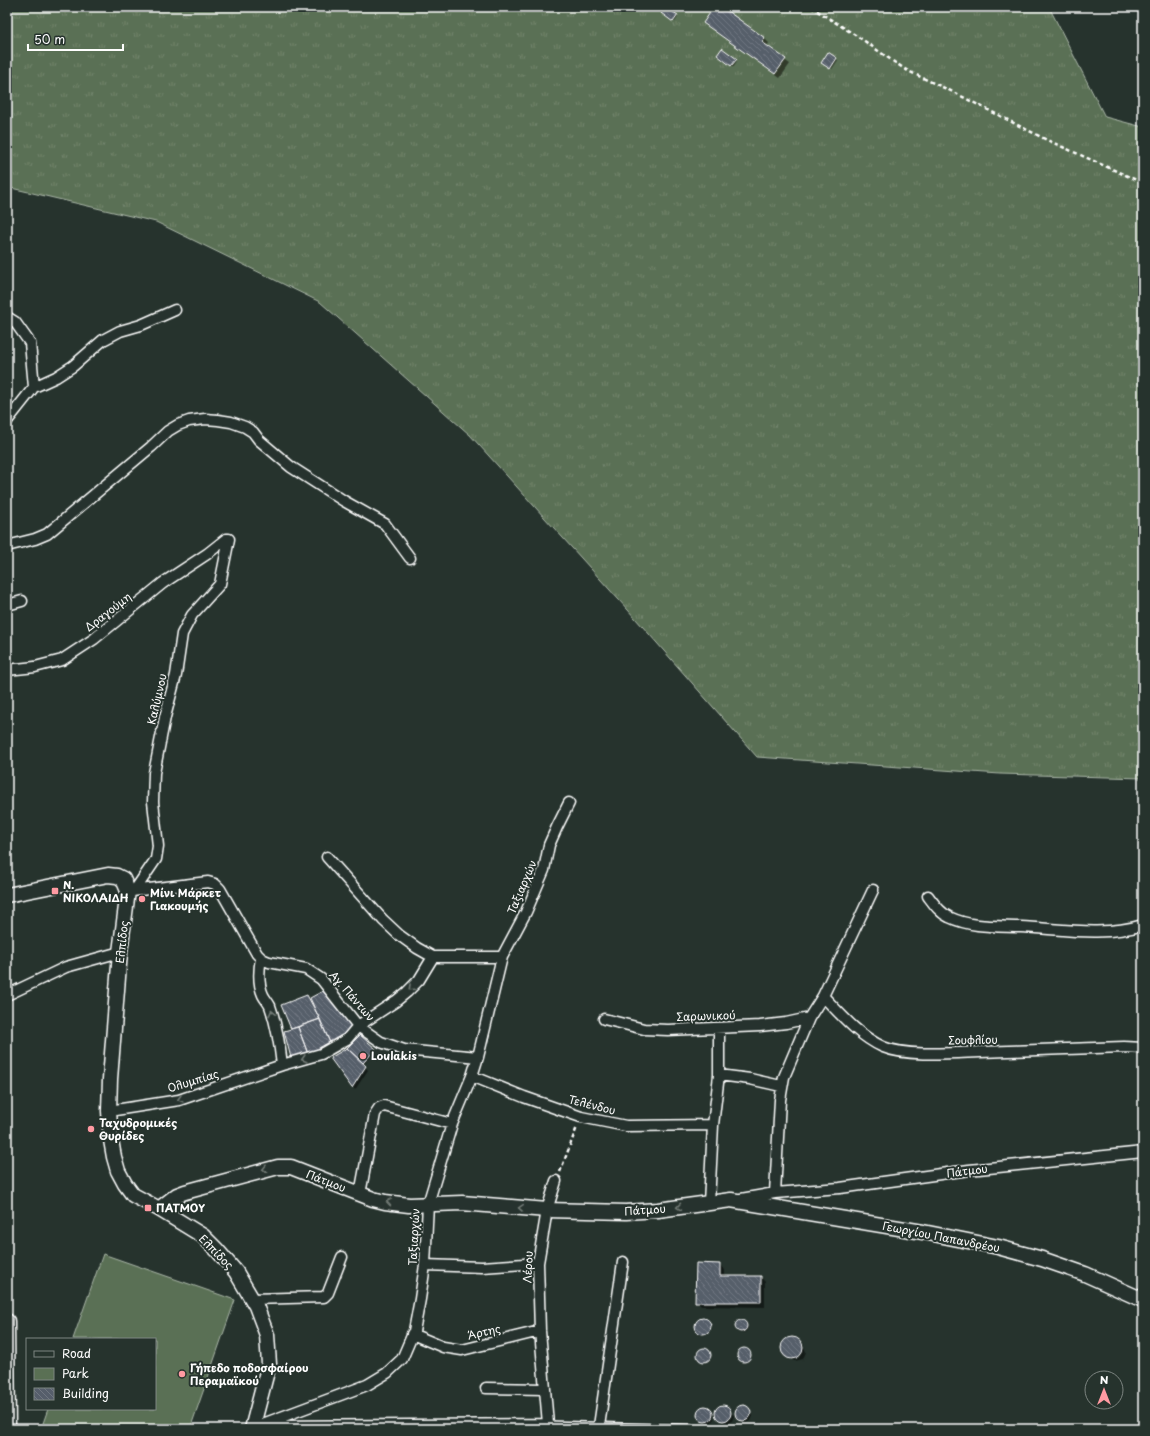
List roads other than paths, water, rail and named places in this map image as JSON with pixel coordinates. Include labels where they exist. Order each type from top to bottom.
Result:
[{"type":"street","points":[[7,421],[34,387],[56,377],[73,366],[102,340],[120,331],[141,325],[175,310]]},
{"type":"street","points":[[7,317],[15,322],[30,343],[34,387]]},
{"type":"street","points":[[7,546],[36,539],[47,534],[168,431],[189,421],[204,419],[231,422],[245,427],[253,432],[259,440],[291,467],[344,501],[385,524],[410,558]]},
{"type":"street","name":"Καλύμνου","points":[[132,891],[156,859],[158,846],[154,802],[154,773],[165,718],[176,675],[182,634],[192,615],[220,584],[229,539],[226,539],[214,548]]},
{"type":"street","name":"Δραγούμη","points":[[7,670],[35,667],[62,660],[94,639],[163,583],[214,548]]},
{"type":"street","points":[[7,606],[22,601]]},
{"type":"street","name":"Ταξιαρχών","points":[[254,1428],[367,1385],[387,1373],[402,1359],[412,1334],[420,1299],[425,1264],[428,1204],[452,1124],[472,1076],[478,1057],[502,958],[526,912],[544,870],[549,846],[569,803]]},
{"type":"street","points":[[327,857],[383,920],[398,935],[417,948],[434,957],[502,958]]},
{"type":"street","points":[[7,895],[108,875],[117,876],[123,880],[132,891],[208,882],[215,884],[220,889],[257,954],[261,958],[259,969],[260,982],[263,995],[270,1005],[280,1046],[282,1065]]},
{"type":"street","points":[[775,1193],[781,1086],[809,1018],[823,996],[873,890]]},
{"type":"street","name":"Ελπίδος","points":[[132,891],[120,952],[110,1079],[109,1111],[111,1140],[118,1171],[125,1184],[134,1195],[203,1236],[236,1272],[252,1299],[263,1321],[267,1335],[269,1364],[254,1428]]},
{"type":"street","points":[[928,896],[935,906],[948,916],[976,925],[1118,931],[1143,925]]},
{"type":"street","points":[[7,995],[66,967],[120,952]]},
{"type":"street","name":"Ολυμπίας","points":[[109,1111],[179,1100],[282,1065],[321,1054],[347,1039],[358,1026],[407,992],[419,980],[434,957]]},
{"type":"street","name":"Αγ. Πάντων","points":[[261,958],[269,962],[306,970],[321,979],[358,1026],[381,1042],[404,1050],[478,1057]]},
{"type":"street","name":"Σουφλίου","points":[[823,996],[842,1017],[863,1035],[884,1047],[906,1052],[1124,1047],[1143,1048]]},
{"type":"street","name":"Σαρωνικού","points":[[604,1020],[644,1029],[668,1030],[767,1026],[809,1018]]},
{"type":"street","points":[[709,1203],[713,1125],[718,1075],[719,1028]]},
{"type":"street","points":[[718,1075],[750,1079],[781,1086]]},
{"type":"street","name":"Τελένδου","points":[[472,1076],[524,1097],[581,1117],[626,1126],[713,1125]]},
{"type":"street","points":[[360,1194],[375,1114],[379,1108],[384,1106],[452,1124]]},
{"type":"street","name":"Πάτμου","points":[[159,1209],[177,1195],[185,1192],[278,1167],[291,1167],[360,1194],[385,1202],[409,1205],[462,1203],[547,1210],[626,1212],[658,1210],[775,1193],[840,1188],[969,1170],[1143,1152]]},
{"type":"street","name":"Λέρου","points":[[548,1424],[540,1331],[538,1263],[547,1210],[556,1181]]},
{"type":"street","name":"Γεωργίου Παπανδρέου","points":[[731,1200],[938,1235],[998,1247],[1042,1259],[1085,1274],[1143,1300]]},
{"type":"street","points":[[252,1299],[324,1297],[328,1293],[342,1257]]},
{"type":"street","points":[[599,1426],[624,1262]]},
{"type":"street","points":[[425,1264],[482,1267],[538,1263]]},
{"type":"street","points":[[7,1321],[8,1426]]},
{"type":"street","name":"Άρτης","points":[[412,1334],[443,1347],[462,1350],[540,1331]]},
{"type":"street","points":[[486,1388],[544,1389]]},
{"type":"street","points":[[254,1428],[548,1424]]},
{"type":"lane","points":[[548,1424],[733,1429]]},
{"type":"place","name":"Ν. ΝΙΚΟΛΑΙΔΗ","points":[[55,891]]},
{"type":"place","name":"Μίνι Μάρκετ Γιακουμής","points":[[142,899]]},
{"type":"place","name":"Loulakis","points":[[363,1056]]},
{"type":"place","name":"Ταχυδρομικές Θυρίδες","points":[[91,1129]]},
{"type":"place","name":"ΠΑΤΜΟΥ","points":[[148,1208]]},
{"type":"place","name":"Γήπεδο ποδοσφαίρου Περαμαϊκού","points":[[182,1374]]}]
